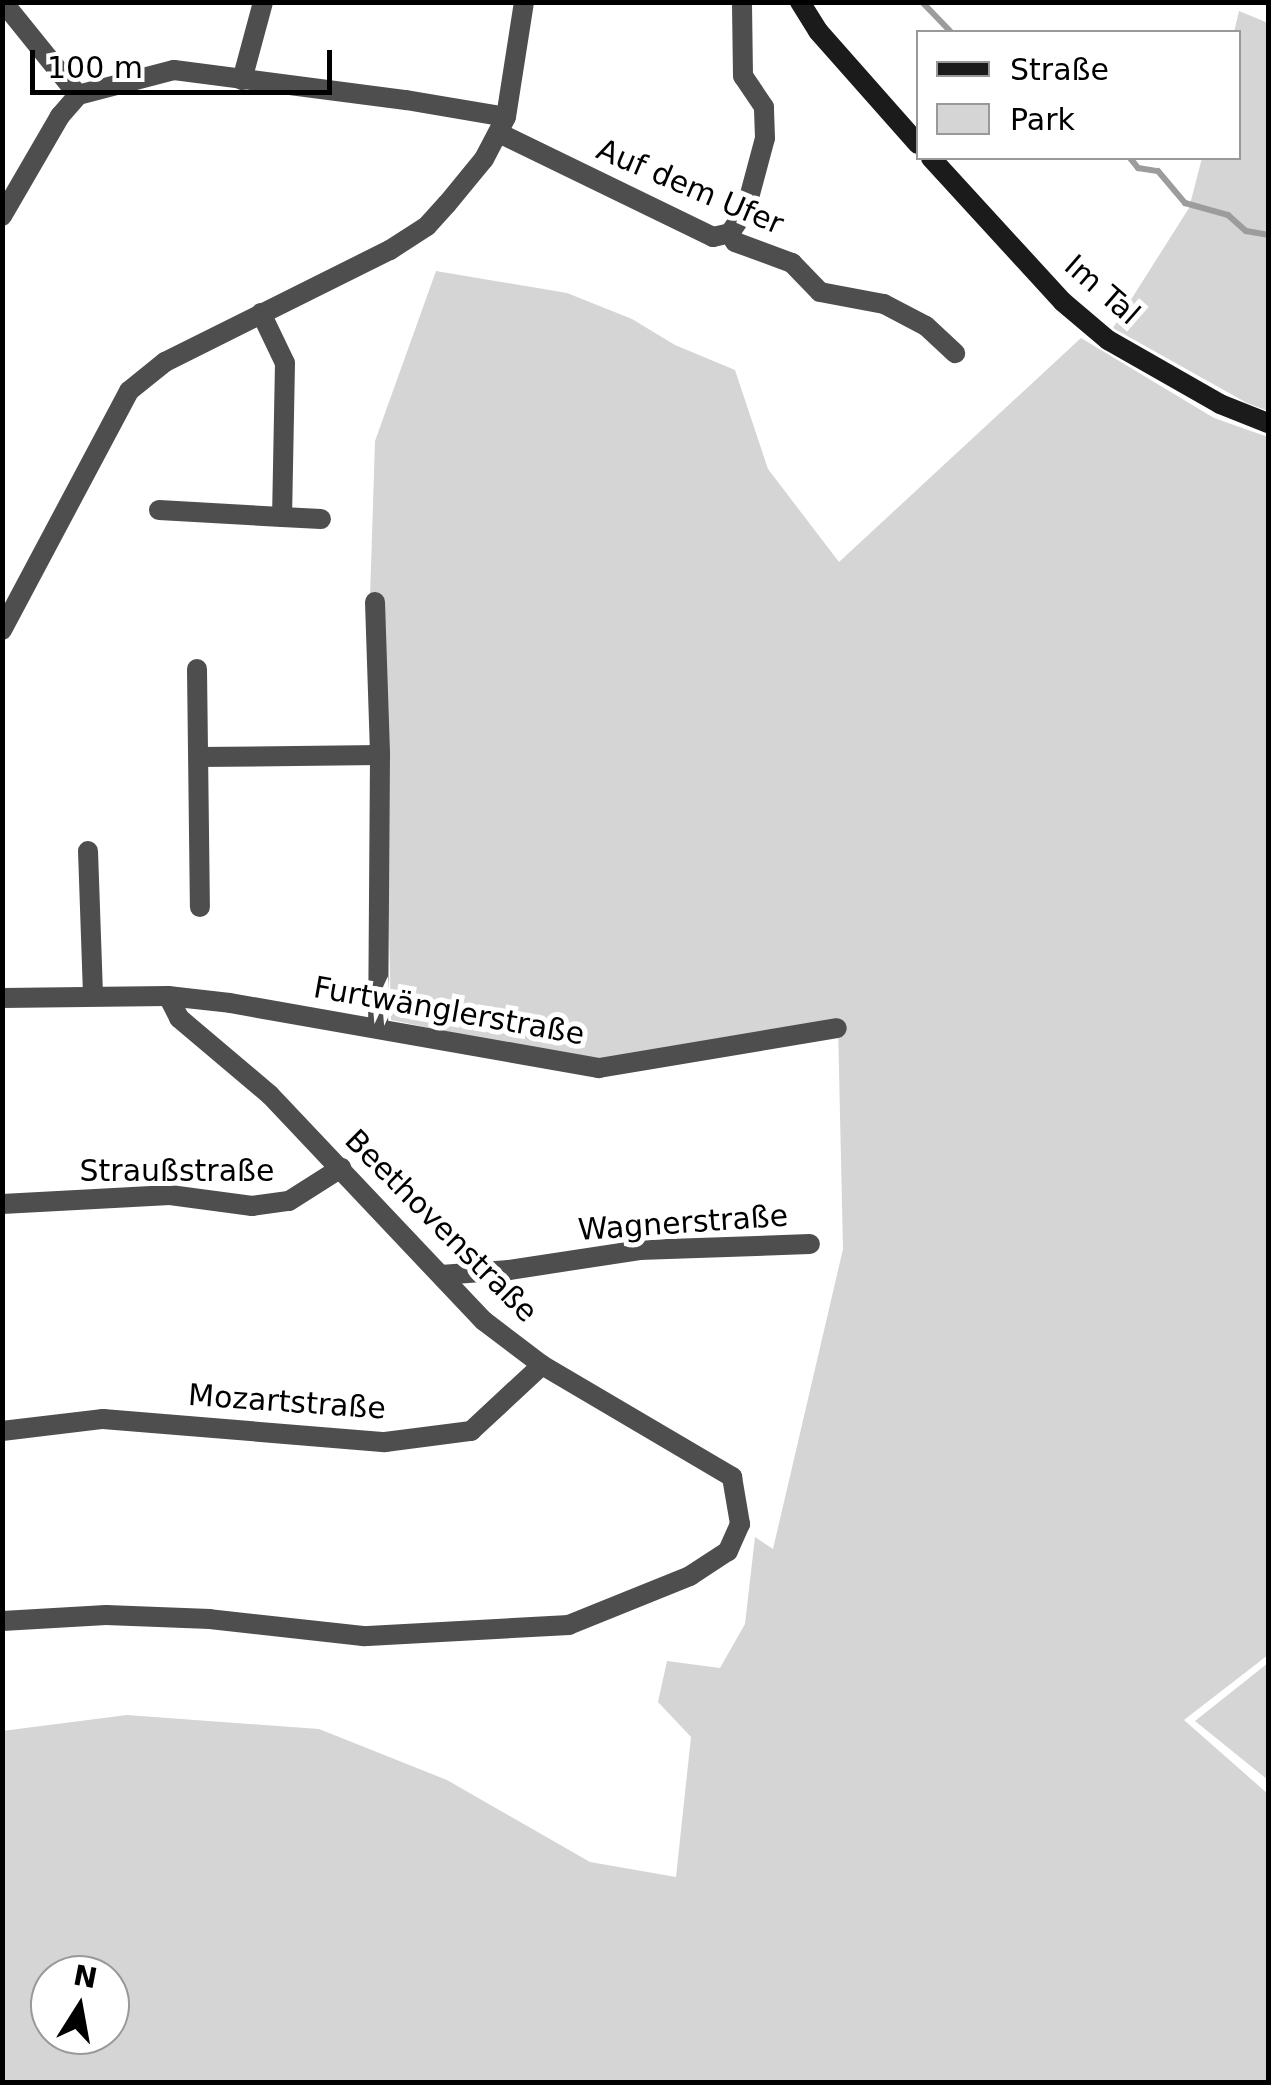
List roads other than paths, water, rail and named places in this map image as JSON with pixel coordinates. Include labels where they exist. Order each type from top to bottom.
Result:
[{"type":"main road","points":[[800,2],[818,31],[916,142]]},
{"type":"main road","name":"Im Tal","points":[[933,160],[1063,302],[1108,340],[1220,404],[1268,422]]},
{"type":"street","points":[[2,216],[60,116],[78,95],[3,2]]},
{"type":"street","points":[[242,80],[263,2]]},
{"type":"street","points":[[2,630],[129,391],[166,362],[390,250],[426,226],[484,159],[502,125],[524,2]]},
{"type":"street","points":[[730,233],[746,210],[765,138],[764,107],[743,76],[742,2]]},
{"type":"street","name":"Auf dem Ufer","points":[[78,95],[174,70],[502,125],[714,237],[730,233],[735,242],[792,263],[820,292],[884,304],[926,326],[955,353]]},
{"type":"street","points":[[261,313],[285,363],[282,517]]},
{"type":"street","points":[[159,510],[321,519]]},
{"type":"street","points":[[375,602],[380,755],[378,1028]]},
{"type":"street","points":[[197,669],[200,906]]},
{"type":"street","points":[[200,758],[380,755]]},
{"type":"street","points":[[88,851],[92,995]]},
{"type":"street","points":[[2,998],[168,996]]},
{"type":"street","name":"Furtwänglerstraße","points":[[168,996],[378,1028],[599,1068],[837,1028]]},
{"type":"street","name":"Beethovenstraße","points":[[2,1621],[106,1615],[210,1619],[363,1636],[569,1625],[690,1576],[728,1551],[740,1524],[732,1477],[542,1365],[484,1321],[270,1095],[179,1018],[168,996]]},
{"type":"street","name":"Straußstraße","points":[[2,1204],[170,1195],[252,1206],[289,1201],[342,1168]]},
{"type":"street","name":"Wagnerstraße","points":[[441,1275],[509,1270],[639,1250],[810,1244]]},
{"type":"street","name":"Mozartstraße","points":[[2,1431],[103,1419],[402,1440],[471,1432],[542,1365]]},
{"type":"waterway","points":[[922,2],[949,30]]},
{"type":"waterway","points":[[1132,160],[1138,168],[1158,171],[1185,203],[1228,215],[1246,231],[1268,235]]}]
